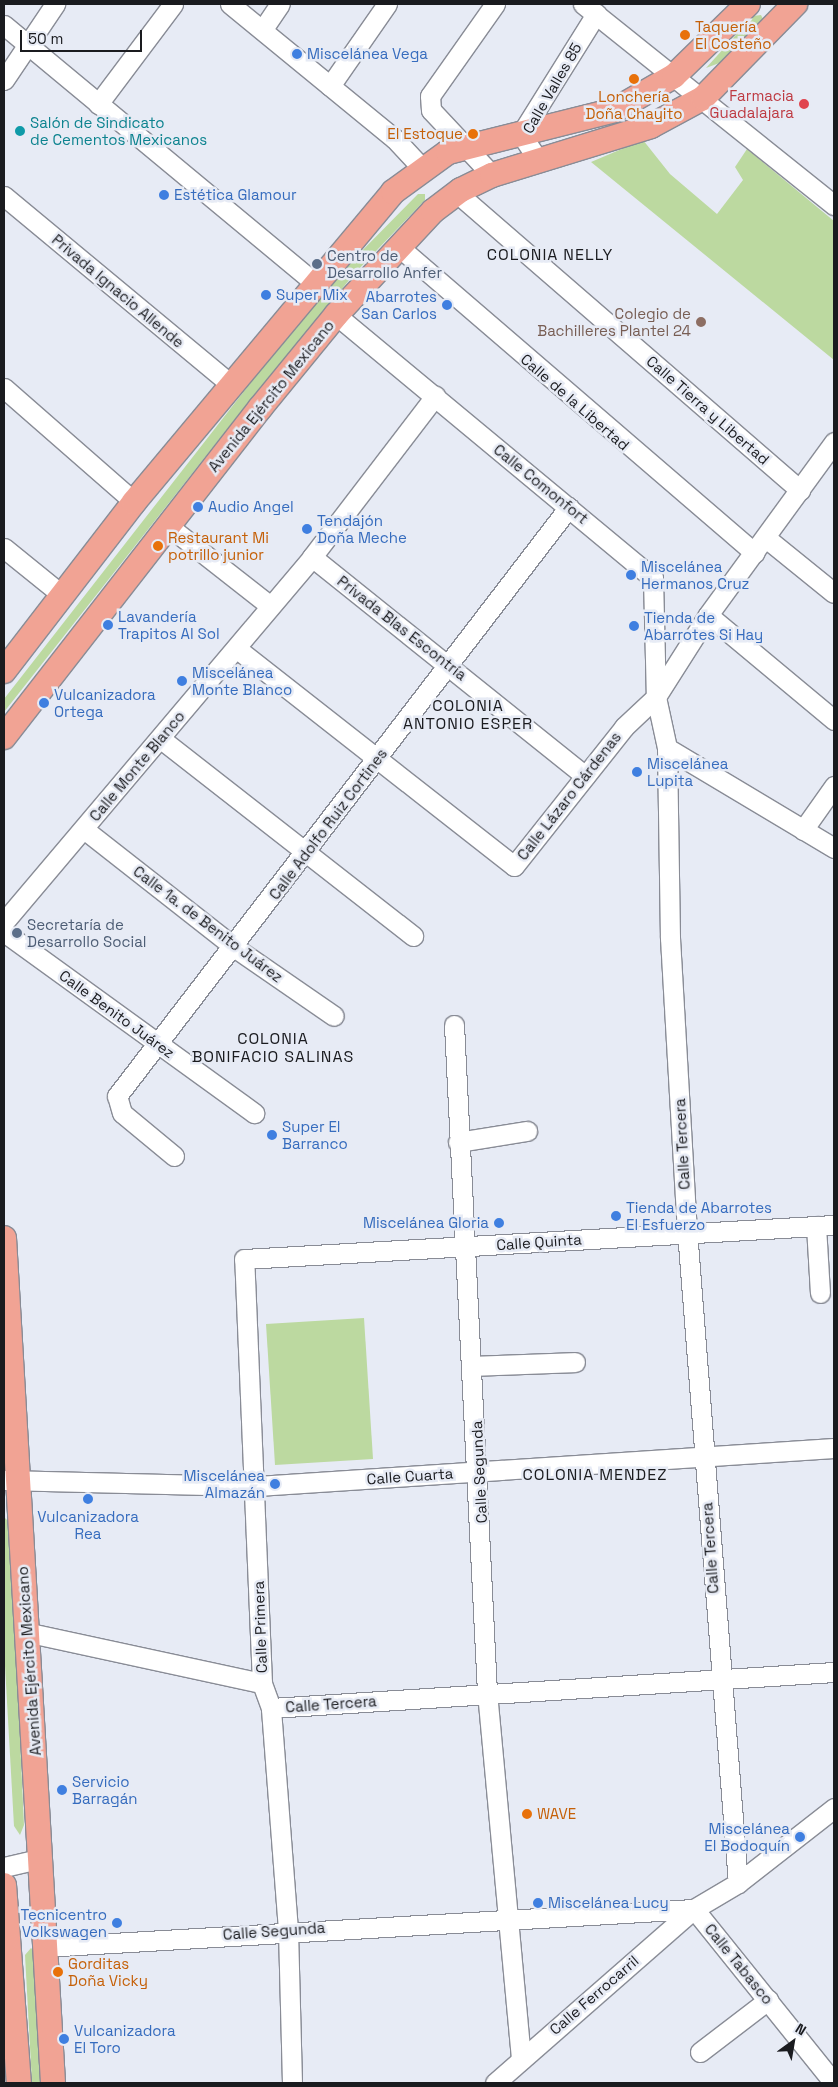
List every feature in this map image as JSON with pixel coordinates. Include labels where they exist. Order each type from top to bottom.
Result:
[{"type":"main road","name":"Avenida Ejército Mexicano","points":[[4,737],[167,525],[336,315],[399,247],[457,193],[492,175],[652,126],[703,98],[795,4]]},
{"type":"main road","points":[[4,670],[134,502],[315,283],[370,217],[422,168],[448,152],[615,110],[674,76],[740,6]]},
{"type":"main road","name":"Avenida Ejército Mexicano","points":[[4,1238],[9,1480],[30,1633],[44,1946],[53,2083]]},
{"type":"main road","points":[[4,1885],[19,2083]]},
{"type":"street","points":[[4,80],[55,4]]},
{"type":"street","points":[[98,104],[173,4]]},
{"type":"street","points":[[230,4],[394,138],[422,168]]},
{"type":"street","points":[[262,29],[280,4]]},
{"type":"street","points":[[330,86],[387,4]]},
{"type":"street","points":[[492,175],[469,148],[442,123],[431,103],[430,96],[496,4]]},
{"type":"street","points":[[590,9],[834,205]]},
{"type":"street","name":"Calle Valles 85","points":[[538,161],[521,134],[590,9]]},
{"type":"street","points":[[4,25],[315,283]]},
{"type":"street","name":"Calle Tierra y Libertad","points":[[457,193],[800,490]]},
{"type":"street","name":"Privada Ignacio Allende","points":[[4,196],[232,385]]},
{"type":"street","name":"Calle de la Libertad","points":[[399,247],[760,545],[834,593]]},
{"type":"street","name":"Calle Comonfort","points":[[336,315],[653,578],[656,697]]},
{"type":"street","points":[[4,388],[134,502]]},
{"type":"street","name":"Calle Monte Blanco","points":[[4,922],[85,830],[236,648],[269,604],[312,557],[435,396]]},
{"type":"street","name":"Calle Lázaro Cárdenas","points":[[378,756],[514,866],[624,727],[656,697],[708,615],[800,490],[828,464],[834,442]]},
{"type":"street","name":"Calle Adolfo Ruiz Cortines","points":[[174,1156],[131,1123],[118,1105],[117,1096],[156,1042],[234,947],[378,756],[451,665],[569,507]]},
{"type":"street","points":[[167,525],[269,604]]},
{"type":"street","points":[[4,548],[62,595]]},
{"type":"street","name":"Privada Blas Escontría","points":[[312,557],[451,665],[585,776]]},
{"type":"street","points":[[708,615],[834,720]]},
{"type":"street","points":[[236,648],[378,756]]},
{"type":"street","name":"Calle Tercera","points":[[656,697],[667,748],[670,938],[687,1231],[720,1681],[738,1883]]},
{"type":"street","points":[[161,739],[305,854],[413,936]]},
{"type":"street","points":[[667,748],[834,848]]},
{"type":"street","points":[[803,830],[834,786]]},
{"type":"street","name":"Calle 1a. de Benito Juárez","points":[[85,830],[234,947],[334,1016]]},
{"type":"street","name":"Calle Benito Juárez","points":[[4,932],[254,1114]]},
{"type":"street","name":"Calle Segunda","points":[[454,1025],[463,1248],[474,1366],[487,1692],[505,1919],[521,2059]]},
{"type":"street","points":[[458,1142],[527,1131]]},
{"type":"street","points":[[820,1293],[825,1226]]},
{"type":"street","name":"Calle Quinta","points":[[244,1259],[463,1248],[687,1231],[825,1226]]},
{"type":"street","name":"Calle Primera","points":[[244,1259],[256,1486],[262,1683],[272,1708],[288,1930],[292,2083]]},
{"type":"street","points":[[474,1366],[575,1362]]},
{"type":"street","name":"Calle Cuarta","points":[[9,1480],[256,1486],[834,1448]]},
{"type":"street","points":[[30,1633],[262,1683]]},
{"type":"street","name":"Calle Tercera","points":[[272,1708],[487,1692],[720,1681],[834,1672]]},
{"type":"street","points":[[738,1883],[834,1808]]},
{"type":"street","points":[[4,1867],[40,1859]]},
{"type":"street","name":"Calle Tabasco","points":[[738,1883],[694,1909],[834,2083]]},
{"type":"street","name":"Calle Segunda","points":[[44,1946],[288,1930],[694,1909]]},
{"type":"street","name":"Calle Ferrocarril","points":[[495,2083],[694,1909]]},
{"type":"street","points":[[700,2052],[768,2000]]},
{"type":"green space","points":[[761,15],[764,21],[722,62],[706,68],[753,16]]},
{"type":"green space","points":[[643,140],[670,174],[717,214],[743,180],[735,167],[747,149],[834,221],[834,360],[591,162]]},
{"type":"green space","points":[[418,194],[425,194],[425,200],[355,273],[258,390],[4,712],[4,699],[252,381],[348,265]]},
{"type":"green space","points":[[364,1318],[373,1459],[275,1465],[266,1324]]},
{"type":"green space","points":[[4,1517],[10,1523],[24,1825],[20,1835],[14,1826],[4,1648]]},
{"type":"green space","points":[[31,1948],[34,1951],[43,2083],[32,2083],[25,1955]]},
{"type":"place","name":"Taquería El Costeño","points":[[685,35]]},
{"type":"place","name":"Miscelánea Vega","points":[[297,54]]},
{"type":"place","name":"Lonchería Doña Chayito","points":[[634,79]]},
{"type":"place","name":"Farmacia Guadalajara","points":[[804,104]]},
{"type":"place","name":"Salón de Sindicato de Cementos Mexicanos","points":[[20,131]]},
{"type":"place","name":"El Estoque","points":[[473,134]]},
{"type":"place","name":"Estética Glamour","points":[[164,195]]},
{"type":"place","name":"Centro de Desarrollo Anfer","points":[[317,264]]},
{"type":"place","name":"Super Mix","points":[[266,295]]},
{"type":"place","name":"Abarrotes San Carlos","points":[[447,305]]},
{"type":"place","name":"Colegio de Bachilleres Plantel 24","points":[[701,322]]},
{"type":"place","name":"Audio Angel","points":[[198,507]]},
{"type":"place","name":"Tendajón Doña Meche","points":[[307,529]]},
{"type":"place","name":"Restaurant Mi potrillo junior","points":[[158,546]]},
{"type":"place","name":"Miscelánea Hermanos Cruz","points":[[631,575]]},
{"type":"place","name":"Lavandería Trapitos Al Sol","points":[[108,625]]},
{"type":"place","name":"Tienda de Abarrotes Si Hay","points":[[634,626]]},
{"type":"place","name":"Miscelánea Monte Blanco","points":[[182,681]]},
{"type":"place","name":"Vulcanizadora Ortega","points":[[44,703]]},
{"type":"place","name":"Miscelánea Lupita","points":[[637,772]]},
{"type":"place","name":"Secretaría de Desarrollo Social","points":[[17,933]]},
{"type":"place","name":"Super El Barranco","points":[[272,1135]]},
{"type":"place","name":"Tienda de Abarrotes El Esfuerzo","points":[[616,1216]]},
{"type":"place","name":"Miscelánea Gloria","points":[[499,1223]]},
{"type":"place","name":"Miscelánea Almazán","points":[[275,1484]]},
{"type":"place","name":"Vulcanizadora Rea","points":[[88,1499]]},
{"type":"place","name":"Servicio Barragán","points":[[62,1790]]},
{"type":"place","name":"WAVE","points":[[527,1814]]},
{"type":"place","name":"Miscelánea El Bodoquín","points":[[800,1837]]},
{"type":"place","name":"Miscelánea Lucy","points":[[538,1903]]},
{"type":"place","name":"Tecnicentro Volkswagen","points":[[117,1923]]},
{"type":"place","name":"Gorditas Doña Vicky","points":[[58,1972]]},
{"type":"place","name":"Vulcanizadora El Toro","points":[[64,2039]]},
{"type":"district","name":"COLONIA NELLY","points":[[550,255]]},
{"type":"district","name":"COLONIA ANTONIO ESPER","points":[[468,715]]},
{"type":"district","name":"COLONIA BONIFACIO SALINAS","points":[[273,1048]]},
{"type":"district","name":"COLONIA MENDEZ","points":[[595,1475]]}]
